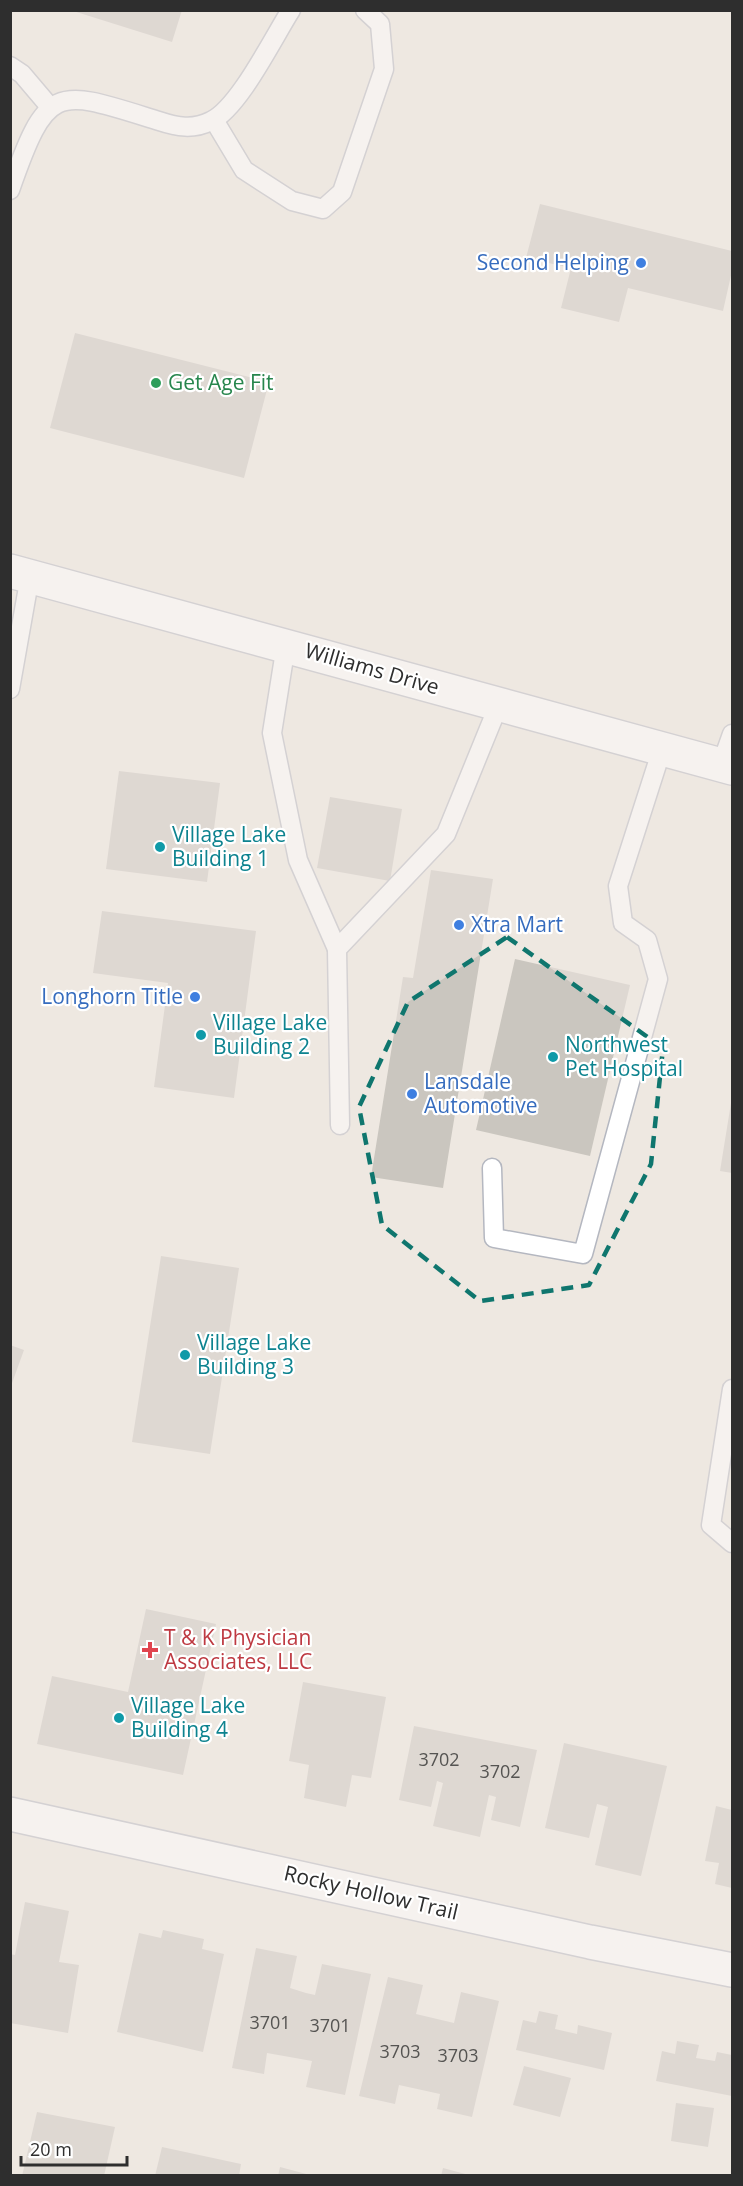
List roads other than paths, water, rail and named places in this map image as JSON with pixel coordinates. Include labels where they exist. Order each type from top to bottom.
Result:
[{"type":"street","name":"Williams Drive","points":[[20,573],[727,766]]},
{"type":"street","name":"Rocky Hollow Trail","points":[[10,1814],[590,1942],[732,1970]]},
{"type":"lane","points":[[10,190],[33,130],[50,107],[60,100],[76,98],[93,100],[177,127],[197,127],[214,120],[241,92],[291,10]]},
{"type":"lane","points":[[214,120],[244,171],[291,201],[323,209],[342,192],[384,69],[380,24],[365,10]]},
{"type":"lane","points":[[10,66],[22,74],[50,107]]},
{"type":"lane","points":[[10,688],[20,573]]},
{"type":"lane","points":[[286,645],[272,733],[298,860],[337,949],[340,1125]]},
{"type":"lane","points":[[337,949],[446,834],[499,704]]},
{"type":"lane","points":[[727,766],[732,734]]},
{"type":"lane","points":[[492,1168],[494,1238],[583,1254],[658,979],[647,940],[623,923],[618,886],[662,749]]},
{"type":"lane","points":[[732,1389],[711,1525],[732,1543]]},
{"type":"place","name":"Second Helping","points":[[641,263]]},
{"type":"place","name":"Get Age Fit","points":[[156,383]]},
{"type":"place","name":"Village Lake Building 1","points":[[160,847]]},
{"type":"place","name":"Xtra Mart","points":[[459,925]]},
{"type":"place","name":"Longhorn Title","points":[[195,997]]},
{"type":"place","name":"Village Lake Building 2","points":[[201,1035]]},
{"type":"place","name":"Northwest Pet Hospital","points":[[553,1057]]},
{"type":"place","name":"Lansdale Automotive","points":[[412,1094]]},
{"type":"place","name":"Village Lake Building 3","points":[[185,1355]]},
{"type":"place","name":"T & K Physician Associates, LLC","points":[[150,1650]]},
{"type":"place","name":"Village Lake Building 4","points":[[119,1718]]}]
